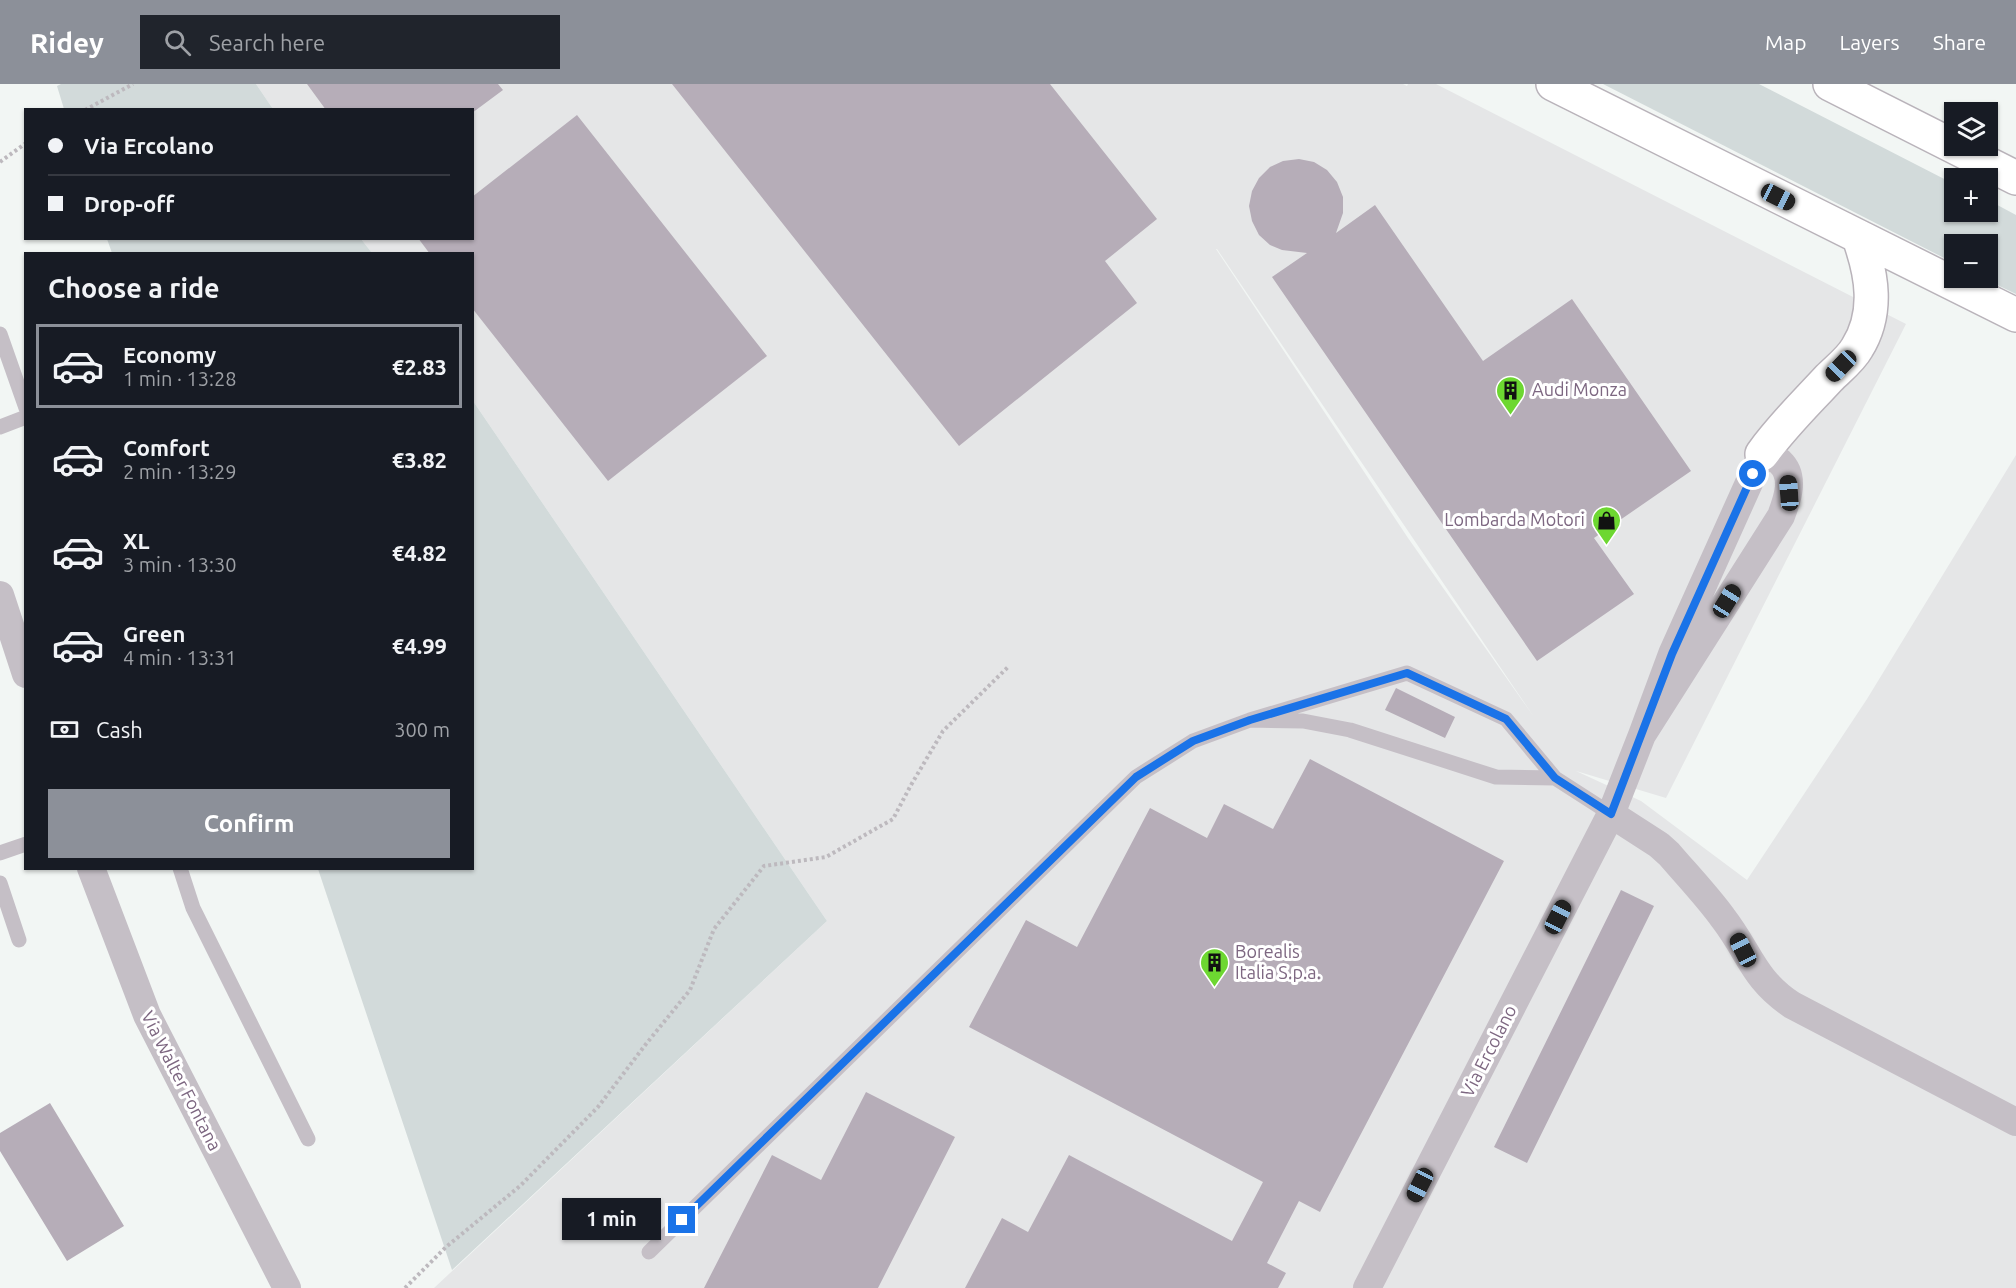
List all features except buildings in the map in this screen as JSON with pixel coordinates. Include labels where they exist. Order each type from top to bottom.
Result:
[{"type":"main road","points":[[1553,84],[2016,315]]},
{"type":"main road","points":[[1830,84],[2016,178]]},
{"type":"main road","points":[[1762,454],[1777,433],[1857,349],[1869,322],[1872,294],[1869,266],[1859,238]]},
{"type":"street","name":"Via Ercolano","points":[[1367,1288],[1611,814],[1672,654],[1762,454],[1780,462],[1788,477],[1789,493],[1781,516],[1642,735]]},
{"type":"street","points":[[1,602],[24,668]]},
{"type":"street","points":[[1611,814],[1669,854],[1723,918],[1761,979],[1776,995],[2016,1122]]},
{"type":"street","name":"Via Walter Fontana","points":[[92,870],[147,1015],[287,1288]]},
{"type":"lane","points":[[0,334],[24,402]]},
{"type":"lane","points":[[0,428],[24,418]]},
{"type":"lane","points":[[649,1252],[1136,777],[1193,741],[1250,720],[1407,673],[1506,719],[1555,778],[1611,814]]},
{"type":"lane","points":[[1250,720],[1303,721],[1350,730],[1496,777],[1555,778]]},
{"type":"lane","points":[[0,853],[24,845]]},
{"type":"lane","points":[[181,870],[193,908],[308,1138]]},
{"type":"lane","points":[[0,884],[19,940]]},
{"type":"path","points":[[89,108],[133,84]]},
{"type":"path","points":[[0,162],[24,144]]},
{"type":"path","points":[[405,1288],[446,1247],[520,1186],[598,1107],[690,990],[714,929],[764,866],[826,857],[893,819],[910,785],[943,731],[1009,666]]},
{"type":"shaded area","points":[[61,84],[256,84],[272,108],[64,108],[57,86]]},
{"type":"shaded area","points":[[256,84],[1403,84],[1407,86],[1408,84],[1436,84],[1906,324],[1666,798],[1576,771],[1641,801],[1747,880],[1867,699],[2016,455],[2016,1288],[434,1288],[827,921],[474,402],[474,252],[371,252],[362,240],[474,240],[474,108],[272,108]],"holes":[[[1216,249],[1217,249],[1534,717],[1408,538]]]},
{"type":"shaded area","points":[[1603,84],[1759,84],[1944,179],[1944,222],[1998,222],[1998,205],[2016,215],[2016,294],[1998,285],[1998,234],[1944,234],[1944,258]]},
{"type":"shaded area","points":[[107,240],[362,240],[371,252],[112,252]]},
{"type":"shaded area","points":[[474,402],[827,921],[452,1270],[318,870],[474,870]]},
{"type":"place","name":"Audi Monza","points":[[1511,416]]},
{"type":"place","name":"Lombarda Motori","points":[[1606,546]]},
{"type":"place","name":"Borealis Italia S.p.a.","points":[[1214,988]]},
{"type":"route","points":[[682,1220],[1136,777],[1193,741],[1250,720],[1407,673],[1506,719],[1555,778],[1611,814],[1672,654],[1753,474]]}]
